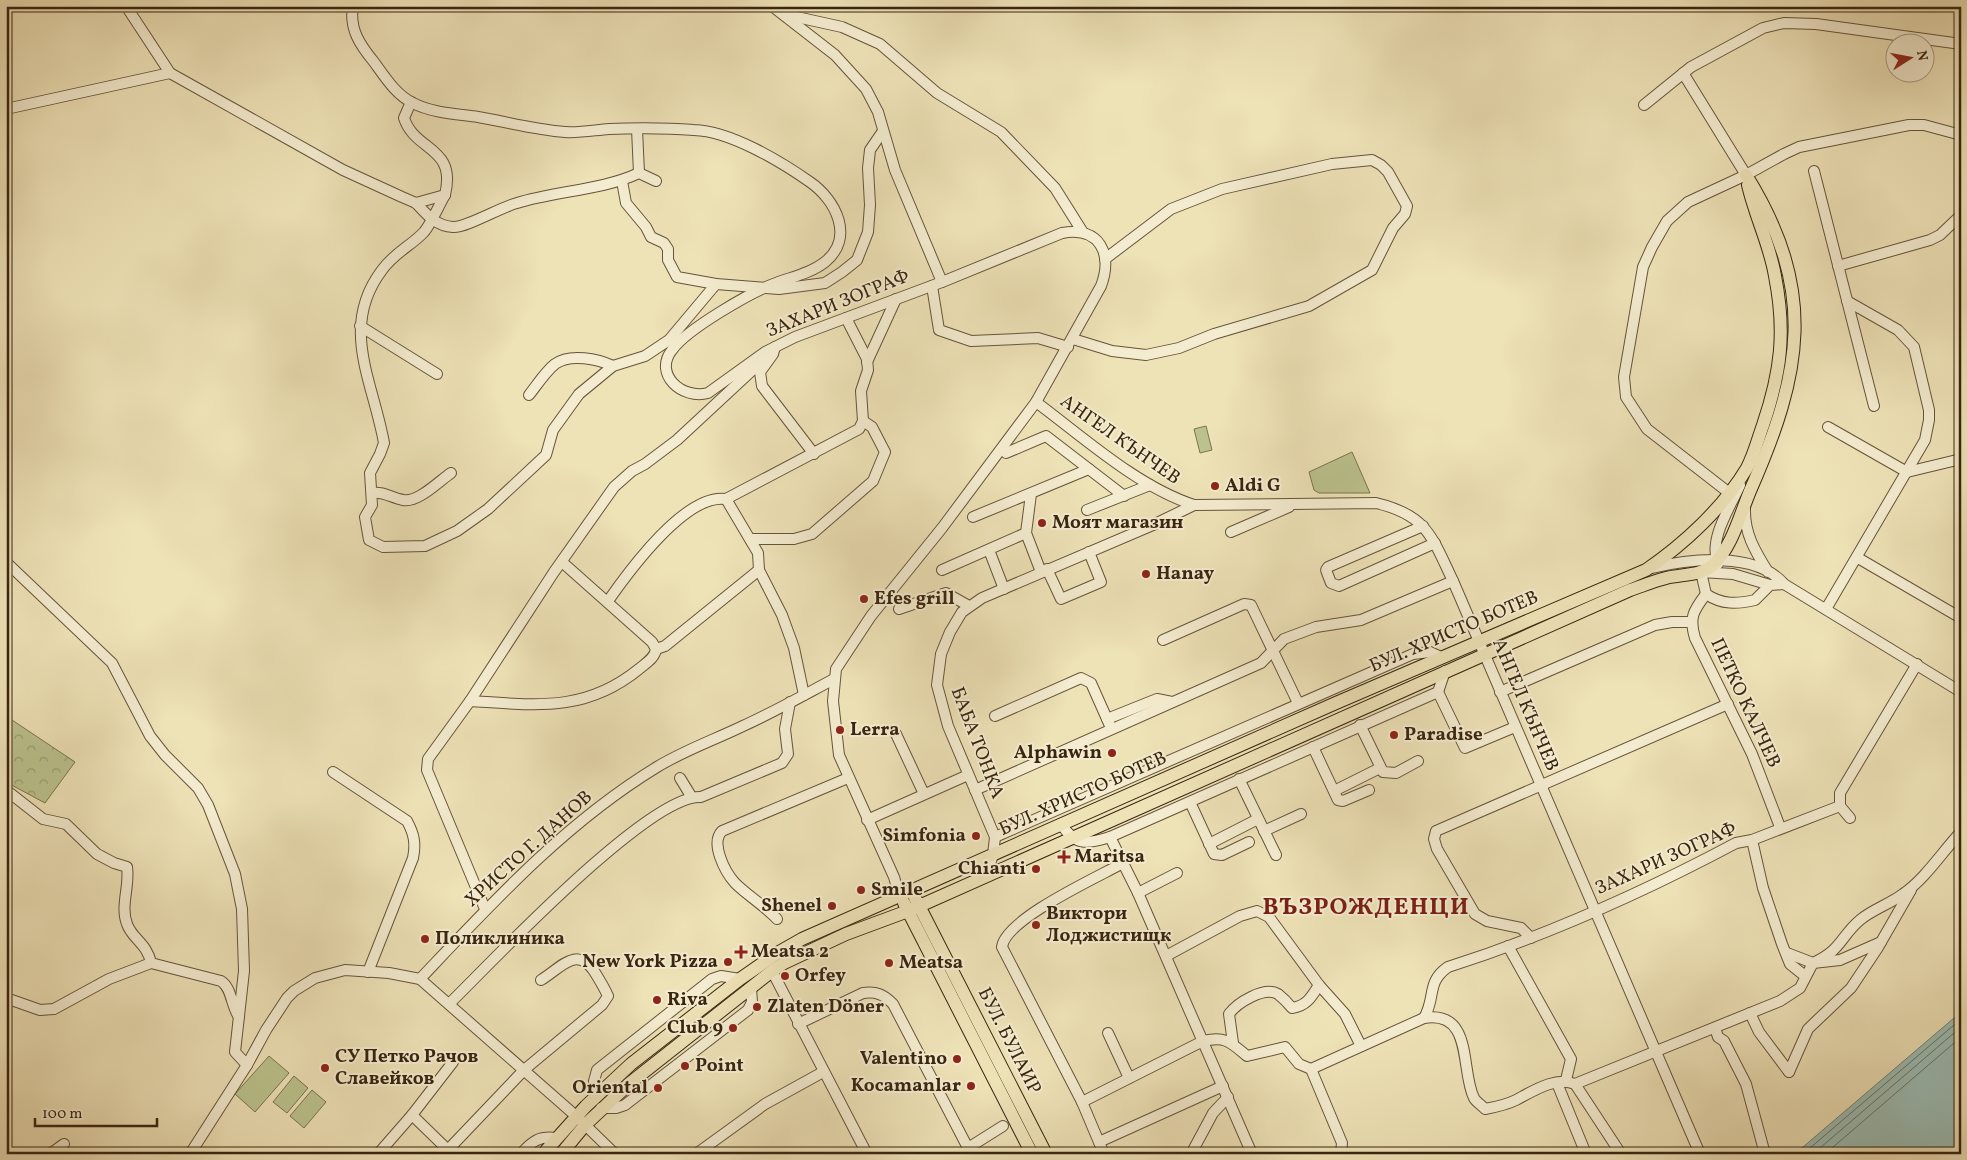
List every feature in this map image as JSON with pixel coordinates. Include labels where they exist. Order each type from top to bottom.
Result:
[{"type":"main road","name":"БУЛ. ХРИСТО БОТЕВ","points":[[565,1152],[580,1120],[596,1095],[631,1064],[740,979],[779,952],[802,939],[1441,657],[1646,570],[1687,537],[1728,492],[1748,466],[1776,385],[1780,365],[1781,334],[1775,274],[1754,212],[1746,175]]},
{"type":"main road","name":"БУЛ. ХРИСТО БОТЕВ","points":[[543,1154],[556,1138],[580,1120],[601,1108],[630,1083],[784,963],[846,934],[913,908],[1630,590],[1665,578],[1701,572],[1719,566],[1767,452],[1789,387],[1795,330],[1788,270],[1778,235],[1762,201],[1746,175]]},
{"type":"main road","name":"БУЛ. БУЛАИР","points":[[906,894],[1032,1154]]},
{"type":"main road","name":"БУЛ. БУЛАИР","points":[[913,908],[1046,1154]]},
{"type":"street","points":[[126,6],[170,73],[343,170],[416,202],[431,219],[443,226],[456,227],[517,203],[622,181],[639,174],[656,181]]},
{"type":"street","name":"ЗАХАРИ ЗОГРАФ","points":[[353,6],[352,23],[360,42],[398,92],[411,102],[447,112],[565,132],[637,129],[694,130],[722,136],[796,172],[817,186],[826,196],[834,207],[840,221],[840,239],[836,251],[817,268],[761,289],[683,339],[671,350],[666,362],[667,372],[672,383],[681,391],[699,395],[722,384],[770,349],[795,337],[937,284],[1062,233],[1082,231]]},
{"type":"street","points":[[772,6],[835,55],[866,90],[878,112],[895,170],[937,284],[939,330],[950,335],[971,341],[1038,338],[1112,351],[1146,354],[1179,348],[1214,334],[1310,306],[1372,270],[1393,228],[1405,214],[1406,206],[1388,172],[1381,165],[1372,160],[1332,164],[1222,189],[1171,210],[1105,259]]},
{"type":"street","points":[[783,14],[842,26],[880,44],[937,93],[1001,132],[1055,188],[1082,231],[1093,236],[1098,243],[1105,259],[1106,270],[1101,286],[1071,343],[1036,402],[942,528],[871,616],[836,669],[834,679],[836,740],[848,778],[867,820],[894,877],[906,894]]},
{"type":"street","points":[[1644,105],[1683,72],[1763,28],[1784,23],[1816,24],[1961,44]]},
{"type":"street","points":[[1683,72],[1746,175]]},
{"type":"street","points":[[6,109],[170,73]]},
{"type":"street","points":[[411,102],[404,118],[406,126],[439,156],[446,166],[448,175],[445,195],[426,230],[396,252],[374,281],[363,304],[360,326],[361,347],[384,443],[370,473],[372,505],[365,517],[369,540],[383,547],[425,546],[457,531],[488,509],[546,455],[553,430],[580,394],[613,366],[645,356],[670,340],[716,284]]},
{"type":"street","points":[[1728,492],[1658,439],[1642,423],[1626,397],[1624,377],[1643,267],[1667,221],[1688,202],[1746,175],[1799,147],[1909,125],[1924,125],[1961,135]]},
{"type":"street","points":[[637,129],[639,174]]},
{"type":"street","points":[[622,181],[626,203],[646,227],[651,237],[664,243],[668,249],[668,260],[677,277],[716,284],[739,284],[761,289],[779,289],[825,283],[857,260],[868,232],[870,205],[868,168],[870,150],[883,131]]},
{"type":"street","points":[[1814,172],[1874,406]]},
{"type":"street","points":[[416,202],[445,195]]},
{"type":"street","points":[[1838,266],[1930,240],[1940,235],[1961,215]]},
{"type":"street","points":[[867,362],[896,299]]},
{"type":"street","points":[[1826,609],[1858,558],[1925,440],[1929,420],[1917,354],[1904,334],[1847,301]]},
{"type":"street","points":[[608,601],[631,568],[658,538],[703,502],[718,498],[726,499],[859,429],[863,421],[861,391],[868,370],[867,362],[846,318]]},
{"type":"street","points":[[360,326],[437,374]]},
{"type":"street","points":[[485,909],[426,764],[614,487],[622,478],[650,461],[677,440],[760,363],[770,349],[774,354],[760,372],[762,386],[814,454]]},
{"type":"street","points":[[529,395],[552,367],[561,361],[571,359],[599,360],[613,366]]},
{"type":"street","name":"АНГЕЛ КЪНЧЕВ","points":[[1036,402],[1150,485],[1177,500],[1194,505],[1376,503],[1399,508],[1411,515],[1423,526],[1435,543],[1453,581],[1700,1154]]},
{"type":"street","points":[[750,539],[803,538],[812,534],[873,481],[885,452],[872,427],[863,421]]},
{"type":"street","points":[[1828,427],[1907,472],[1961,459]]},
{"type":"street","points":[[1006,454],[1046,436],[1124,496]]},
{"type":"street","points":[[1719,566],[1714,550],[1717,539],[1748,466]]},
{"type":"street","points":[[973,517],[1089,469]]},
{"type":"street","points":[[372,494],[378,492],[404,500],[416,499],[451,473]]},
{"type":"street","points":[[1087,510],[1150,485]]},
{"type":"street","points":[[1031,494],[1026,533],[1044,571],[1061,599],[1101,582],[1090,552]]},
{"type":"street","points":[[726,499],[758,553],[759,570],[782,615],[794,648],[804,695]]},
{"type":"street","points":[[1746,502],[1745,520],[1748,534],[1752,545],[1768,572]]},
{"type":"street","name":"БАБА ТОНКА","points":[[986,875],[993,854],[995,837],[948,726],[938,696],[937,677],[944,645],[957,620],[970,606],[1004,589],[1153,525],[1194,505]]},
{"type":"street","points":[[1231,532],[1275,515],[1292,505]]},
{"type":"street","points":[[1423,526],[1328,567],[1326,570],[1331,583],[1339,586],[1435,543]]},
{"type":"street","points":[[942,570],[1026,533]]},
{"type":"street","points":[[989,550],[1004,589]]},
{"type":"street","points":[[1858,558],[1961,618]]},
{"type":"street","points":[[1646,570],[1687,560],[1719,566],[1770,585],[1784,584]]},
{"type":"street","points":[[6,562],[112,664],[156,745],[204,796],[230,859],[239,890],[244,971],[235,1052],[247,1065]]},
{"type":"street","points":[[470,701],[550,703],[589,698],[620,684],[654,656],[656,649],[652,642],[562,562]]},
{"type":"street","points":[[1719,566],[1754,566],[1778,577],[1784,584],[1961,692]]},
{"type":"street","points":[[656,649],[666,646],[759,570]]},
{"type":"street","points":[[1701,572],[1706,594],[1720,602],[1740,603],[1756,600],[1770,585]]},
{"type":"street","points":[[975,790],[1109,723],[1172,702],[1261,663],[1273,652],[1278,642],[1284,639],[1316,627],[1361,620],[1453,581]]},
{"type":"street","points":[[899,610],[946,593],[970,606]]},
{"type":"street","name":"ПЕТКО КАЛЧЕВ","points":[[1706,594],[1697,606],[1690,622],[1695,638],[1752,754],[1780,827]]},
{"type":"street","points":[[1163,640],[1248,604],[1255,610],[1298,703]]},
{"type":"street","points":[[1500,692],[1655,625],[1690,622]]},
{"type":"street","points":[[995,837],[1413,654],[1430,652],[1441,657]]},
{"type":"street","points":[[1850,818],[1840,806],[1840,793],[1917,664]]},
{"type":"street","points":[[1445,671],[1438,692],[1461,745],[1465,748],[1515,727]]},
{"type":"street","points":[[995,716],[1080,678],[1091,683],[1109,723]]},
{"type":"street","name":"ХРИСТО Г. ДАНОВ","points":[[420,979],[485,909],[585,817],[635,782],[684,752],[743,726],[834,679]]},
{"type":"street","points":[[1062,825],[1070,837],[1087,842],[1110,837],[1438,692]]},
{"type":"street","points":[[449,1004],[606,852],[673,803],[691,796],[701,797],[782,763],[788,754],[784,729],[790,702]]},
{"type":"street","points":[[1531,938],[1521,928],[1496,924],[1474,914],[1437,849],[1434,839],[1436,831],[1728,704]]},
{"type":"street","points":[[1360,725],[1383,772],[1391,774],[1418,761]]},
{"type":"street","points":[[896,734],[924,794]]},
{"type":"street","points":[[1312,747],[1341,801],[1369,790]]},
{"type":"street","points":[[1334,791],[1380,768]]},
{"type":"street","points":[[333,772],[407,821],[413,832],[416,846],[368,972]]},
{"type":"street","points":[[867,820],[968,774]]},
{"type":"street","points":[[680,778],[691,796]]},
{"type":"street","points":[[777,919],[731,879],[717,847],[717,836],[722,830],[848,778]]},
{"type":"street","points":[[1239,779],[1276,855]]},
{"type":"street","points":[[6,790],[43,819],[66,824],[96,854],[127,867],[129,880],[124,910],[127,926],[148,951],[151,963]]},
{"type":"street","points":[[1190,802],[1214,854],[1218,856],[1249,842]]},
{"type":"street","name":"ЗАХАРИ ЗОГРАФ","points":[[1424,1018],[1431,1005],[1432,983],[1439,973],[1448,967],[1566,925],[1594,910],[1646,889],[1736,843],[1752,840],[1780,827],[1840,806]]},
{"type":"street","points":[[1264,831],[1301,814]]},
{"type":"street","points":[[1209,844],[1258,819]]},
{"type":"street","points":[[1082,1102],[1203,1040],[1216,1038],[1233,1043],[1247,1056],[1285,1047],[1300,1064],[1311,1068],[1424,1018],[1436,1016],[1450,1021],[1464,1049],[1474,1098],[1485,1109],[1501,1106],[1530,1092],[1566,1083],[1656,1051],[1793,995],[1800,988],[1813,963],[1827,957],[1840,946],[1860,920],[1903,895],[1961,832]]},
{"type":"street","points":[[1110,837],[1138,893],[1252,1154]]},
{"type":"street","points":[[1752,840],[1763,888],[1790,964],[1805,976]]},
{"type":"street","points":[[1104,1154],[1082,1102],[1002,947],[1006,936],[1046,903],[1123,863]]},
{"type":"street","points":[[1138,893],[1177,873]]},
{"type":"street","points":[[1750,1013],[1759,1032],[1789,1072],[1808,1029],[1851,988],[1881,942],[1914,885]]},
{"type":"street","points":[[1166,956],[1240,916],[1257,912],[1269,917],[1320,985],[1345,1014],[1361,1046]]},
{"type":"street","points":[[1787,953],[1813,963],[1840,960],[1881,942]]},
{"type":"street","points":[[1508,946],[1571,1059],[1566,1083],[1586,1154]]},
{"type":"street","points":[[412,1115],[446,1152],[524,1070],[602,1005],[608,996],[588,963],[582,958],[574,959],[541,980]]},
{"type":"street","points":[[6,998],[40,1010],[54,1009],[109,979],[151,963],[221,981],[228,988],[233,1007],[239,1017]]},
{"type":"street","points":[[190,1154],[287,998],[294,991],[315,978],[345,970],[420,979],[580,1120],[615,1154]]},
{"type":"street","points":[[772,971],[867,1154]]},
{"type":"street","points":[[596,1095],[594,1081],[597,1070],[712,979],[721,976],[740,979]]},
{"type":"street","points":[[1233,1043],[1229,1014],[1235,1006],[1262,993],[1269,992],[1277,994],[1292,1008],[1299,1007],[1307,1003],[1320,985]]},
{"type":"street","points":[[798,1024],[863,993],[872,991],[881,994],[893,1004],[968,1151],[1003,1126]]},
{"type":"street","points":[[1715,1028],[1718,1036],[1724,1041],[1746,1084],[1765,1154]]},
{"type":"street","points":[[1108,1033],[1129,1078]]},
{"type":"street","points":[[378,1154],[412,1115],[453,1062]]},
{"type":"street","points":[[1311,1068],[1342,1143],[1341,1154]]},
{"type":"street","points":[[696,1154],[765,1104],[823,1072]]},
{"type":"street","points":[[1566,1083],[1621,1154]]},
{"type":"street","points":[[1099,1142],[1223,1086]]},
{"type":"street","points":[[1191,1154],[1213,1113],[1228,1098]]},
{"type":"street","points":[[521,1154],[532,1141],[540,1138],[556,1138]]},
{"type":"street","points":[[50,1154],[64,1144]]},
{"type":"green space","points":[[1206,426],[1212,450],[1200,453],[1194,429]]},
{"type":"green space","points":[[1352,452],[1370,493],[1319,493],[1314,490],[1309,472]]},
{"type":"green space","points":[[6,716],[75,762],[45,803],[6,782]]},
{"type":"green space","points":[[269,1056],[289,1073],[255,1112],[235,1094]]},
{"type":"green space","points":[[294,1076],[308,1088],[287,1113],[273,1102]]},
{"type":"green space","points":[[312,1090],[326,1102],[304,1128],[290,1116]]},
{"type":"water","points":[[1961,1012],[1961,1154],[1794,1154],[1803,1147]]},
{"type":"place","name":"Aldi G","points":[[1215,486]]},
{"type":"place","name":"Моят магазин","points":[[1042,523]]},
{"type":"place","name":"Hanay","points":[[1146,574]]},
{"type":"place","name":"Efes grill","points":[[864,599]]},
{"type":"place","name":"Lerra","points":[[840,730]]},
{"type":"place","name":"Paradise","points":[[1394,735]]},
{"type":"place","name":"Alphawin","points":[[1112,753]]},
{"type":"place","name":"Simfonia","points":[[976,836]]},
{"type":"place","name":"Maritsa","points":[[1064,857]]},
{"type":"place","name":"Chianti","points":[[1036,869]]},
{"type":"place","name":"Smile","points":[[861,890]]},
{"type":"place","name":"Shenel","points":[[832,906]]},
{"type":"place","name":"Виктори Лоджистищк","points":[[1036,925]]},
{"type":"place","name":"Поликлиника","points":[[425,939]]},
{"type":"place","name":"Meatsa 2","points":[[741,952]]},
{"type":"place","name":"New York Pizza","points":[[728,962]]},
{"type":"place","name":"Meatsa","points":[[889,963]]},
{"type":"place","name":"Orfey","points":[[785,976]]},
{"type":"place","name":"Riva","points":[[657,1000]]},
{"type":"place","name":"Zlaten Döner","points":[[757,1007]]},
{"type":"place","name":"Club 9","points":[[733,1028]]},
{"type":"place","name":"Valentino","points":[[957,1059]]},
{"type":"place","name":"Point","points":[[685,1066]]},
{"type":"place","name":"СУ Петко Рачов Славейков","points":[[325,1068]]},
{"type":"place","name":"Kocamanlar","points":[[971,1086]]},
{"type":"place","name":"Oriental","points":[[658,1088]]},
{"type":"district","name":"ВЪЗРОЖДЕНЦИ","points":[[1366,908]]}]
